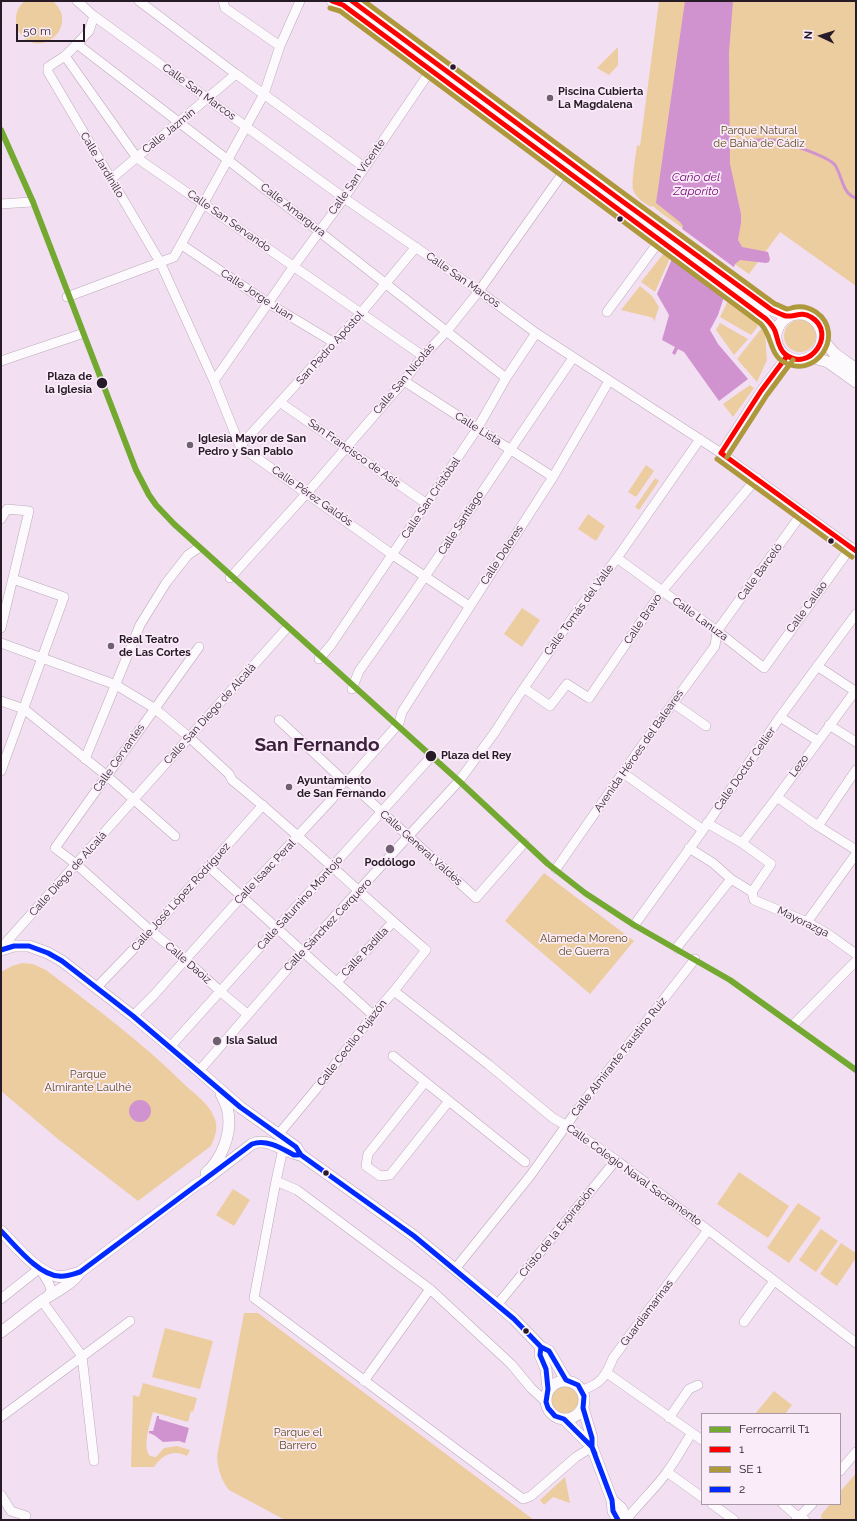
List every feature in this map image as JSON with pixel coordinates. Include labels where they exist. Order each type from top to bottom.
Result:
[{"type":"street","name":"Calle San Marcos","points":[[77,1],[94,16],[344,198],[479,291],[536,333],[721,453],[854,549]]},
{"type":"street","points":[[139,1],[364,168]]},
{"type":"street","points":[[223,1],[225,8],[280,46]]},
{"type":"street","points":[[67,297],[174,257],[182,245],[264,94],[280,46],[300,1]]},
{"type":"street","points":[[332,1],[343,5],[660,240],[674,244]]},
{"type":"street","points":[[352,1],[622,202],[674,244],[730,285],[772,310],[788,316]]},
{"type":"street","points":[[64,56],[78,44],[88,31],[94,16]]},
{"type":"street","name":"Calle Amargura","points":[[78,44],[180,122],[506,378]]},
{"type":"street","name":"Calle Jardinillo","points":[[64,56],[48,67],[48,72],[160,262]]},
{"type":"street","name":"Calle San Servando","points":[[64,56],[137,158],[423,356]]},
{"type":"street","name":"Calle San Vicente","points":[[214,381],[294,266],[344,198],[431,70]]},
{"type":"street","name":"Calle Jazmín","points":[[111,179],[236,74]]},
{"type":"street","name":"Calle San Nicolás","points":[[230,578],[307,493],[404,381],[423,356],[447,331],[479,291],[565,170]]},
{"type":"street","points":[[1,204],[31,202]]},
{"type":"street","points":[[607,312],[660,240]]},
{"type":"street","name":"Calle Jorge Juan","points":[[182,245],[268,303],[333,342]]},
{"type":"street","name":"San Pedro Apóstol","points":[[240,446],[281,402],[333,342],[362,313],[416,248]]},
{"type":"street","points":[[160,262],[214,381],[240,446]]},
{"type":"street","points":[[730,285],[766,318],[776,334],[779,347],[787,356],[799,360],[811,356],[820,346],[822,338],[820,326],[810,316],[799,313],[788,316],[782,321],[776,334]]},
{"type":"street","name":"Calle San Cristóbal","points":[[319,659],[331,645],[393,555],[477,429],[506,378],[536,333]]},
{"type":"street","points":[[1,361],[81,334]]},
{"type":"street","points":[[822,338],[834,353],[856,369]]},
{"type":"street","points":[[721,453],[761,391],[787,356]]},
{"type":"street","points":[[811,356],[828,362],[856,382]]},
{"type":"street","name":"Calle Santiago","points":[[352,689],[359,671],[426,577],[510,449],[573,358]]},
{"type":"street","name":"Calle Lista","points":[[404,381],[477,429],[553,476]]},
{"type":"street","name":"Calle Dolores","points":[[395,728],[399,723],[402,712],[553,476],[609,381]]},
{"type":"street","name":"San Francisco de Asís","points":[[281,402],[427,504]]},
{"type":"street","name":"Calle Tomás del Valle","points":[[459,781],[495,732],[573,617],[617,558],[700,439]]},
{"type":"street","name":"Calle Pérez Galdós","points":[[240,446],[393,555],[469,606]]},
{"type":"street","name":"Calle Bravo","points":[[524,688],[550,706],[567,684],[589,698],[662,591],[757,478]]},
{"type":"street","points":[[1,519],[7,509],[29,511],[1,628]]},
{"type":"street","name":"Calle Barceló","points":[[716,631],[803,512]]},
{"type":"street","points":[[86,759],[140,625],[166,584],[188,555],[197,549]]},
{"type":"street","name":"Calle Callao","points":[[764,668],[854,549]]},
{"type":"street","name":"Calle Lanuza","points":[[617,558],[764,668]]},
{"type":"street","points":[[1,771],[64,597],[13,579]]},
{"type":"street","name":"Calle Doctor Cellier","points":[[635,924],[780,717],[856,614]]},
{"type":"street","name":"Calle San Diego de Alcalá","points":[[134,800],[286,629]]},
{"type":"street","name":"Avenida Héroes del Baleares","points":[[556,869],[714,646],[716,631]]},
{"type":"street","points":[[1,643],[116,685],[154,708],[189,737],[228,774],[232,780],[298,835],[393,922]]},
{"type":"street","name":"Calle Cervantes","points":[[76,864],[55,848],[199,647]]},
{"type":"street","points":[[817,666],[856,690]]},
{"type":"street","name":"Lezo","points":[[742,843],[856,690]]},
{"type":"street","points":[[1,701],[24,709],[107,776],[175,836]]},
{"type":"street","points":[[673,703],[706,726]]},
{"type":"street","points":[[780,717],[818,741]]},
{"type":"street","points":[[279,720],[346,781]]},
{"type":"street","points":[[829,725],[856,742]]},
{"type":"street","name":"Calle Isaac Peral","points":[[133,1016],[395,728]]},
{"type":"street","name":"Calle Saturnino Montojo","points":[[170,1047],[429,759]]},
{"type":"street","points":[[818,826],[856,770]]},
{"type":"street","points":[[623,773],[705,826],[742,843],[771,864],[752,892],[731,878],[713,863],[689,848]]},
{"type":"street","name":"Calle General Valdés","points":[[346,781],[409,836],[476,898],[524,843]]},
{"type":"street","name":"Calle Sánchez Cerquero","points":[[199,1071],[303,951],[459,781]]},
{"type":"street","points":[[777,797],[818,826],[856,850]]},
{"type":"street","name":"Calle Diego de Alcalá","points":[[1,949],[134,800]]},
{"type":"street","name":"Calle José López Rodríguez","points":[[97,987],[151,931],[263,805]]},
{"type":"street","points":[[807,922],[856,854]]},
{"type":"street","name":"Calle Daoiz","points":[[76,864],[247,1014]]},
{"type":"street","points":[[208,866],[372,1015]]},
{"type":"street","points":[[678,949],[678,946],[691,928],[731,878]]},
{"type":"street","name":"Mayorazga","points":[[752,892],[754,900],[807,922],[828,934],[856,954]]},
{"type":"street","name":"Calle Cecilio Pujazón","points":[[278,1135],[343,1055],[372,1015],[394,991],[426,950],[393,922]]},
{"type":"street","name":"Calle Padilla","points":[[337,982],[393,922]]},
{"type":"street","points":[[1,949],[21,946],[38,949],[62,961],[97,987],[199,1071],[240,1107],[296,1147],[301,1155],[357,1194],[455,1269],[528,1332],[541,1347],[548,1351],[566,1380]]},
{"type":"street","name":"Calle Almirante Faustino Ruiz","points":[[455,1269],[530,1176],[578,1109],[695,959]]},
{"type":"street","points":[[795,1024],[856,961]]},
{"type":"street","name":"Calle Colegio Naval Sacramento","points":[[394,991],[489,1065],[553,1118],[616,1160],[856,1343]]},
{"type":"street","points":[[393,1056],[525,1162]]},
{"type":"street","points":[[425,1082],[368,1154],[366,1166],[380,1176],[390,1175],[449,1101]]},
{"type":"street","points":[[43,1300],[56,1293],[75,1279],[80,1272],[196,1184],[215,1163],[226,1140],[228,1130],[227,1105],[216,1086]]},
{"type":"street","points":[[196,1184],[205,1180],[255,1142],[265,1142],[294,1154],[301,1155]]},
{"type":"street","points":[[283,1149],[254,1298],[523,1499],[531,1496],[576,1457],[592,1447]]},
{"type":"street","name":"Cristo de la Expiración","points":[[497,1305],[616,1160]]},
{"type":"street","points":[[276,1181],[297,1190],[430,1289],[511,1364],[531,1388],[546,1402]]},
{"type":"street","name":"Guardiamarinas","points":[[582,1390],[598,1383],[607,1373],[613,1358],[708,1230]]},
{"type":"street","points":[[1,1231],[40,1268],[56,1276],[64,1276],[80,1272]]},
{"type":"street","points":[[1,1299],[40,1268]]},
{"type":"street","points":[[1,1332],[43,1300],[52,1291],[51,1286],[44,1277],[40,1268]]},
{"type":"street","points":[[744,1322],[774,1281]]},
{"type":"street","points":[[364,1381],[430,1289]]},
{"type":"street","points":[[43,1300],[82,1356],[94,1461]]},
{"type":"street","points":[[1,1417],[130,1321]]},
{"type":"street","points":[[541,1347],[540,1355],[546,1369],[548,1390],[546,1402],[550,1413],[564,1419],[592,1447]]},
{"type":"street","points":[[607,1373],[701,1439]]},
{"type":"street","points":[[548,1390],[556,1382],[566,1380],[578,1385],[582,1390],[584,1396],[583,1408],[592,1438],[592,1447],[612,1500],[621,1508],[624,1520]]},
{"type":"street","points":[[669,1418],[690,1389],[698,1385]]},
{"type":"street","points":[[564,1419],[575,1416],[583,1408]]},
{"type":"street","points":[[624,1520],[638,1504],[646,1499],[667,1472],[692,1433]]},
{"type":"street","points":[[841,1470],[856,1452]]},
{"type":"street","points":[[667,1472],[701,1496]]},
{"type":"street","points":[[1,1495],[12,1511],[26,1516]]},
{"type":"street","points":[[713,1505],[734,1520]]},
{"type":"street","points":[[785,1505],[799,1519],[811,1505]]},
{"type":"green space","points":[[25,1],[53,1],[60,10],[62,19],[56,36],[48,41],[40,43],[31,42],[22,36],[17,28],[16,20],[20,5]]},
{"type":"green space","name":"Parque Natural de Bahía de Cádiz","points":[[659,1],[856,1],[856,286],[780,232],[749,274],[653,206],[651,207],[639,199],[635,194],[633,184],[637,145],[640,146]]},
{"type":"green space","points":[[618,47],[618,65],[609,75],[597,68]]},
{"type":"green space","points":[[664,253],[670,258],[655,292],[641,282]]},
{"type":"green space","points":[[640,286],[652,296],[659,307],[654,322],[653,318],[621,310]]},
{"type":"green space","points":[[728,301],[752,318],[758,326],[751,335],[720,317]]},
{"type":"green space","points":[[797,320],[803,320],[813,327],[816,336],[815,342],[809,349],[803,352],[797,352],[787,345],[784,339],[784,333],[791,323]]},
{"type":"green space","points":[[720,323],[748,339],[734,355],[716,330]]},
{"type":"green space","points":[[761,329],[765,333],[767,360],[757,382],[737,359]]},
{"type":"green space","points":[[750,385],[754,388],[733,417],[723,404]]},
{"type":"green space","points":[[646,465],[654,471],[636,497],[628,492]]},
{"type":"green space","points":[[655,478],[659,481],[639,510],[635,507]]},
{"type":"green space","points":[[588,514],[605,526],[596,541],[578,529]]},
{"type":"green space","points":[[522,608],[540,620],[522,647],[504,634]]},
{"type":"green space","name":"Alameda Moreno de Guerra","points":[[544,873],[634,941],[590,994],[505,921]]},
{"type":"green space","name":"Parque Almirante Laulhé","points":[[22,963],[33,964],[46,970],[100,1011],[169,1069],[212,1112],[216,1128],[211,1146],[138,1201],[58,1139],[1,1091],[1,972]]},
{"type":"green space","points":[[739,1172],[789,1206],[768,1238],[717,1204]]},
{"type":"green space","points":[[233,1189],[250,1200],[234,1226],[216,1215]]},
{"type":"green space","points":[[798,1203],[821,1218],[789,1263],[767,1248]]},
{"type":"green space","points":[[821,1229],[838,1241],[816,1272],[799,1260]]},
{"type":"green space","points":[[841,1243],[856,1253],[856,1258],[837,1286],[820,1274]]},
{"type":"green space","name":"Parque el Barrero","points":[[244,1313],[258,1313],[534,1520],[285,1520],[229,1490],[220,1474],[217,1456]]},
{"type":"green space","points":[[165,1328],[213,1341],[200,1389],[152,1377]]},
{"type":"green space","points":[[143,1383],[197,1398],[188,1422],[153,1412],[147,1435],[147,1447],[150,1456],[156,1457],[164,1448],[177,1446],[190,1450],[187,1456],[173,1453],[164,1456],[154,1467],[131,1467],[133,1395],[139,1397]]},
{"type":"green space","points":[[565,1386],[575,1390],[579,1400],[575,1410],[565,1414],[555,1410],[551,1400],[555,1390]]},
{"type":"green space","points":[[774,1391],[792,1405],[786,1413],[756,1413]]},
{"type":"green space","points":[[856,1473],[856,1520],[822,1520],[821,1515],[829,1505],[841,1505],[841,1491]]},
{"type":"green space","points":[[565,1477],[570,1503],[553,1497],[544,1505],[540,1500]]},
{"type":"water","name":"Caño del Zaporito","points":[[685,1],[733,1],[729,52],[730,164],[741,214],[738,240],[742,247],[768,252],[770,259],[769,262],[766,263],[740,260],[735,264],[718,315],[710,330],[718,344],[748,379],[719,401],[684,352],[678,349],[675,355],[672,353],[675,347],[662,340],[669,315],[657,294],[672,259],[683,226],[656,203]]},
{"type":"water","points":[[140,1100],[148,1103],[151,1111],[148,1119],[140,1122],[132,1119],[129,1111],[132,1103]]},
{"type":"water","points":[[157,1416],[159,1416],[159,1419],[189,1428],[185,1443],[179,1441],[163,1442],[149,1433],[149,1431],[153,1431]]},
{"type":"pier","points":[[681,228],[735,268],[725,298],[671,258]]},
{"type":"waterway","points":[[727,140],[773,140],[796,146],[816,154],[835,165],[848,193],[856,198]]},
{"type":"rail line","name":"T1","points":[[1,130],[33,202],[136,470],[156,505],[174,524],[459,781],[548,864],[585,893],[634,925],[730,980],[856,1070]]},
{"type":"transit line","name":"1","points":[[332,1],[343,5],[766,319],[774,329],[780,346],[785,354],[794,359],[803,359],[811,355],[817,349],[821,341],[822,332],[819,324],[811,317],[805,314],[786,316],[772,310],[352,1]]},
{"type":"transit line","points":[[330,8],[340,11],[761,324],[765,329],[775,354],[782,361],[794,366],[806,365],[815,361],[823,353],[828,343],[828,332],[825,321],[816,312],[809,308],[801,307],[787,309],[775,304],[364,1]]},
{"type":"transit line","name":"1","points":[[721,453],[761,391],[787,356]]},
{"type":"transit line","points":[[727,457],[767,395],[793,360]]},
{"type":"transit line","name":"1","points":[[721,453],[856,551]]},
{"type":"transit line","points":[[717,459],[852,557]]},
{"type":"transit line","name":"2","points":[[1,950],[14,946],[29,946],[48,953],[62,961],[133,1016],[240,1107],[296,1147],[301,1155],[414,1236],[514,1319],[541,1347],[549,1351],[566,1380],[578,1385],[584,1396],[583,1408],[592,1438],[592,1447],[612,1500],[613,1511],[618,1520]]},
{"type":"transit line","name":"2","points":[[1,1231],[27,1258],[43,1271],[59,1276],[70,1275],[80,1272],[252,1144],[268,1143],[294,1155],[298,1155]]},
{"type":"transit line","name":"2","points":[[541,1347],[540,1355],[546,1369],[548,1389],[546,1402],[548,1408],[555,1416],[564,1419],[592,1447],[595,1454]]},
{"type":"place","name":"Piscina Cubierta La Magdalena","points":[[550,98]]},
{"type":"place","name":"Plaza de la Iglesia","points":[[102,383]]},
{"type":"place","name":"Iglesia Mayor de San Pedro y San Pablo","points":[[190,445]]},
{"type":"place","name":"Real Teatro de Las Cortes","points":[[111,646]]},
{"type":"place","name":"Plaza del Rey","points":[[431,756]]},
{"type":"place","name":"Ayuntamiento de San Fernando","points":[[289,787]]},
{"type":"place","name":"Podólogo","points":[[390,849]]},
{"type":"place","name":"Isla Salud","points":[[217,1041]]},
{"type":"district","name":"San Fernando","points":[[317,745]]}]
